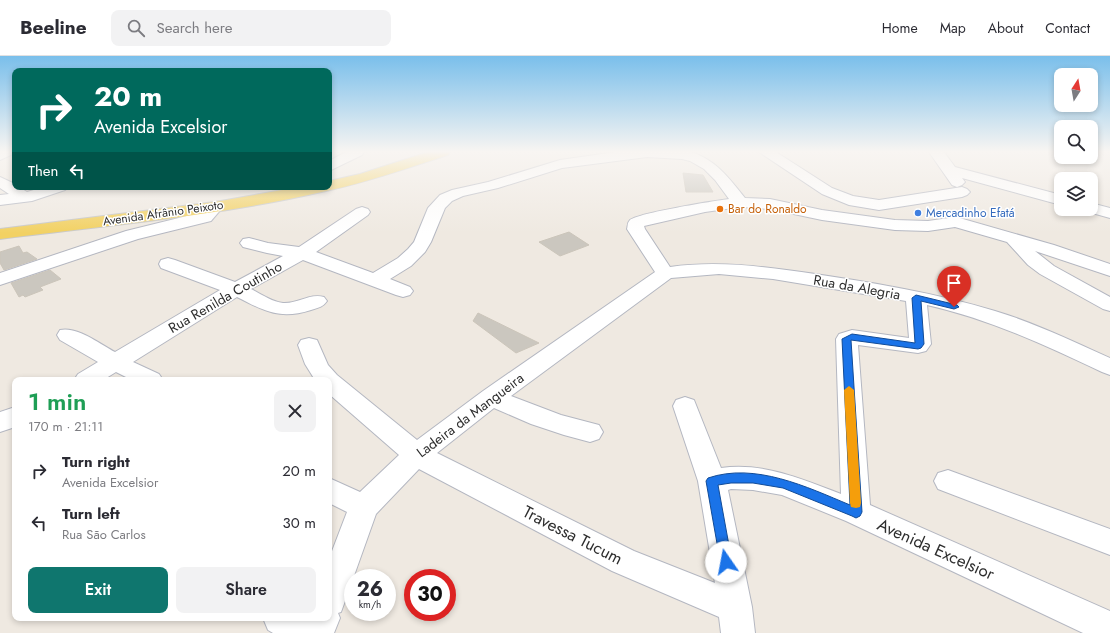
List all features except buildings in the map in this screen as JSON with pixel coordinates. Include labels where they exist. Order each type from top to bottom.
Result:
[{"type":"main road","points":[[332,185],[357,179]]},
{"type":"main road","name":"Avenida Afrânio Peixoto","points":[[0,222],[98,211],[247,190]]},
{"type":"main road","name":"Avenida Afrânio Peixoto","points":[[0,234],[210,212],[311,190]]},
{"type":"street","points":[[375,280],[410,257],[419,248],[438,206],[445,199],[458,193],[493,185],[509,179]]},
{"type":"street","points":[[722,179],[740,202]]},
{"type":"street","points":[[808,179],[827,191],[849,200],[879,205],[962,192]]},
{"type":"street","points":[[955,179],[962,192],[964,202],[963,213],[956,222]]},
{"type":"street","points":[[983,179],[1054,198]]},
{"type":"street","points":[[0,181],[12,187]]},
{"type":"street","points":[[17,190],[28,196]]},
{"type":"street","points":[[0,200],[28,196],[49,190]]},
{"type":"street","points":[[0,210],[28,196]]},
{"type":"street","points":[[665,273],[636,229],[636,224],[641,221],[705,207],[740,202],[770,204],[822,216],[895,224],[928,226],[956,222],[1048,249],[1110,270]]},
{"type":"street","points":[[1098,210],[1110,213]]},
{"type":"street","points":[[0,279],[132,235],[210,212]]},
{"type":"street","name":"Rua Renilda Coutinho","points":[[91,377],[236,288],[302,253],[362,212]]},
{"type":"street","points":[[1014,239],[1035,261],[1047,270],[1110,305]]},
{"type":"street","points":[[249,244],[302,253],[403,291]]},
{"type":"street","points":[[168,264],[236,288],[272,307],[284,309],[299,307],[316,302]]},
{"type":"street","name":"Rua da Alegria","points":[[665,273],[690,268],[723,268],[864,287],[967,310],[1013,324],[1110,367]]},
{"type":"street","name":"Ladeira da Mangueira","points":[[332,593],[364,507],[416,455],[492,397],[665,273]]},
{"type":"street","points":[[856,512],[846,339],[852,337],[918,346],[920,344],[916,298]]},
{"type":"street","points":[[68,335],[145,377]]},
{"type":"street","name":"Travessa Tucum","points":[[309,345],[313,359],[325,377]]},
{"type":"street","name":"Travessa Tucum","points":[[332,383],[416,455],[736,620]]},
{"type":"street","points":[[492,397],[533,416],[561,426],[590,432]]},
{"type":"street","points":[[685,406],[712,481],[736,620]]},
{"type":"street","points":[[0,423],[12,417]]},
{"type":"street","name":"Avenida Excelsior","points":[[712,481],[731,478],[753,478],[785,484],[856,512],[1110,628]]},
{"type":"street","points":[[948,481],[1110,542]]},
{"type":"street","points":[[332,491],[364,507]]},
{"type":"street","points":[[285,621],[304,633]]},
{"type":"street","points":[[317,633],[322,621]]},
{"type":"slow traffic","points":[[849,390],[856,503]]},
{"type":"place","name":"Bar do Ronaldo","points":[[720,209]]},
{"type":"place","name":"Mercadinho Efatá","points":[[918,213]]},
{"type":"route","points":[[726,562],[712,481],[731,478],[753,478],[785,484],[856,512],[846,339],[848,337],[852,337],[918,346],[920,344],[916,298],[954,307]]}]
